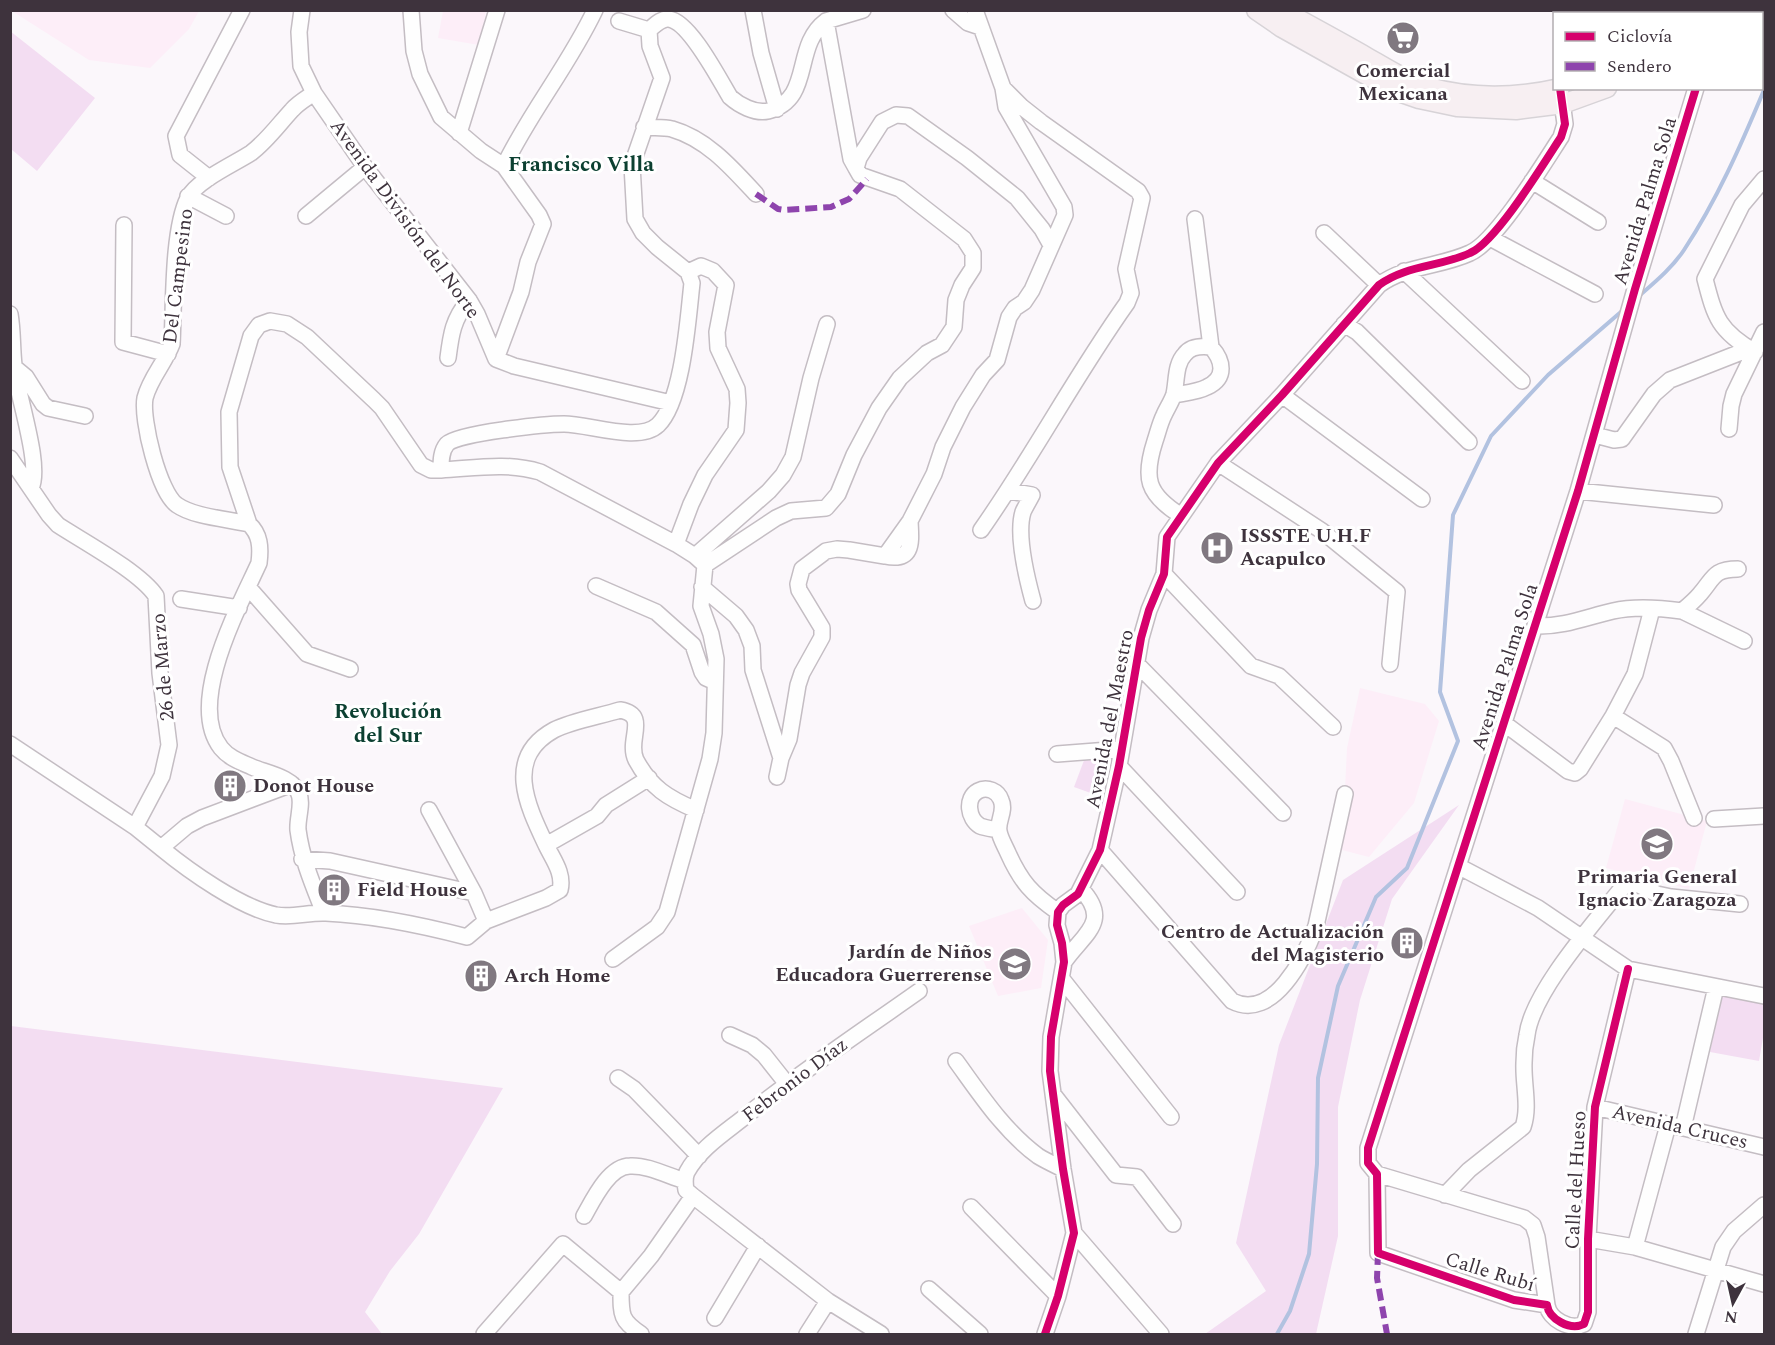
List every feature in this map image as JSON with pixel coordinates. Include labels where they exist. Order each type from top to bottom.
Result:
[{"type":"main road","points":[[1282,10],[1400,76],[1427,87],[1460,94],[1501,96],[1561,94],[1591,90]]},
{"type":"main road","points":[[1263,12],[1282,28],[1393,90],[1419,99],[1457,107],[1516,110],[1561,94]]},
{"type":"street","points":[[209,178],[180,155],[176,136],[242,10]]},
{"type":"street","name":"Avenida División del Norte","points":[[302,10],[299,32],[301,66],[314,93],[365,167],[469,300],[496,359]]},
{"type":"street","points":[[411,10],[414,51],[420,74],[441,117],[504,166],[543,224],[496,359],[514,366],[671,403]]},
{"type":"street","points":[[459,133],[497,10]]},
{"type":"street","points":[[504,166],[515,142],[579,43],[596,10]]},
{"type":"street","points":[[753,10],[761,53],[777,109]]},
{"type":"street","points":[[649,30],[660,21],[669,19],[690,32],[730,97],[738,105],[762,113],[777,109],[790,100],[798,85],[811,35],[826,21],[863,10]]},
{"type":"street","points":[[953,10],[968,23],[981,27]]},
{"type":"street","points":[[777,777],[781,758],[789,739],[798,685],[822,637],[822,628],[799,590],[798,584],[802,569],[826,551],[837,549],[896,558],[903,556],[907,551],[911,545],[910,521],[934,474],[943,447],[982,375],[997,360],[1009,317],[1032,290],[1065,215],[1064,207],[1006,107],[1003,88],[975,10]]},
{"type":"street","points":[[619,21],[649,30]]},
{"type":"street","points":[[700,561],[791,511],[826,508],[838,494],[854,455],[879,408],[900,378],[927,353],[942,345],[954,327],[956,300],[973,268],[973,254],[964,239],[900,189],[862,173],[851,159],[826,21]]},
{"type":"street","points":[[441,470],[442,452],[448,443],[457,438],[564,424],[632,433],[645,432],[656,427],[663,420],[678,382],[692,283],[688,272],[663,253],[643,232],[635,219],[632,165],[662,78],[650,46],[649,30]]},
{"type":"street","points":[[981,530],[1009,491],[1080,374],[1127,303],[1131,293],[1126,269],[1142,198],[1138,190],[1041,122],[1003,88]]},
{"type":"street","name":"Avenida Palma Sola","points":[[1378,1253],[1377,1174],[1368,1162],[1368,1148],[1536,627],[1695,90]]},
{"type":"street","name":"Del Campesino","points":[[249,524],[188,510],[176,505],[167,495],[148,435],[144,414],[145,400],[149,386],[172,344],[176,256],[181,217],[188,196],[209,178],[252,152],[280,126],[293,109],[314,93]]},
{"type":"street","name":"Avenida del Maestro","points":[[1058,912],[1063,905],[1078,894],[1100,850],[1119,766],[1141,638],[1149,610],[1164,574],[1167,537],[1180,515],[1218,463],[1282,395],[1379,285],[1391,276],[1404,271],[1455,260],[1474,252],[1490,238],[1561,137],[1565,124],[1561,94]]},
{"type":"street","points":[[862,173],[859,158],[882,122],[896,116],[908,116],[968,158],[1017,198],[1042,229],[1051,245]]},
{"type":"street","points":[[644,127],[668,128],[692,138],[727,162],[756,194]]},
{"type":"street","points":[[306,216],[365,167]]},
{"type":"street","points":[[1532,181],[1598,222]]},
{"type":"street","points":[[1752,351],[1720,326],[1713,310],[1705,279],[1742,205],[1761,182]]},
{"type":"street","points":[[188,196],[226,216]]},
{"type":"street","points":[[1173,395],[1208,387],[1216,379],[1222,363],[1220,356],[1210,347],[1195,219]]},
{"type":"street","points":[[124,225],[123,342],[168,354]]},
{"type":"street","points":[[1324,234],[1379,285]]},
{"type":"street","points":[[1490,238],[1595,294]]},
{"type":"street","points":[[676,544],[705,475],[736,430],[738,417],[737,389],[718,348],[717,332],[726,285],[713,271],[701,266],[688,272]]},
{"type":"street","points":[[1404,271],[1522,381]]},
{"type":"street","points":[[448,358],[453,326],[469,300]]},
{"type":"street","points":[[10,314],[14,367],[35,474],[31,489]]},
{"type":"street","points":[[324,913],[303,859],[297,827],[299,794],[292,784],[233,759],[222,750],[211,726],[214,675],[222,646],[259,562],[258,536],[249,524],[230,467],[229,412],[251,336],[260,325],[270,321],[287,324],[307,337],[382,408],[421,465],[431,470],[522,466],[540,472],[676,544],[700,561]]},
{"type":"street","points":[[613,959],[657,927],[667,912],[696,810],[714,733],[716,659],[711,634],[701,606],[700,561],[769,491],[793,457],[811,378],[827,324]]},
{"type":"street","points":[[1344,324],[1357,332],[1469,441]]},
{"type":"street","points":[[1729,429],[1734,394],[1752,351],[1764,332]]},
{"type":"street","points":[[1180,515],[1164,504],[1152,487],[1148,477],[1148,464],[1163,417],[1173,395],[1184,354],[1194,348],[1210,347]]},
{"type":"street","points":[[1594,435],[1614,440],[1622,439],[1654,394],[1670,380],[1752,351]]},
{"type":"street","points":[[14,367],[26,377],[48,408],[85,416]]},
{"type":"street","points":[[1282,395],[1422,499]]},
{"type":"street","name":"26 de Marzo","points":[[10,458],[58,525],[150,586],[156,596],[160,673],[169,745],[162,776],[135,827]]},
{"type":"street","points":[[1218,463],[1322,531],[1397,592],[1390,664]]},
{"type":"street","points":[[1009,491],[1032,495],[1023,514],[1022,542],[1027,578],[1034,601]]},
{"type":"street","points":[[1578,491],[1713,505]]},
{"type":"street","points":[[1682,611],[1719,572],[1726,569],[1738,569]]},
{"type":"street","points":[[1164,574],[1251,666],[1279,676],[1333,727]]},
{"type":"street","points":[[596,586],[656,612],[693,645],[702,672],[706,678],[715,682]]},
{"type":"street","points":[[248,587],[307,654],[350,669]]},
{"type":"street","points":[[702,587],[736,616],[746,630],[752,645],[753,670],[781,758]]},
{"type":"street","points":[[181,599],[239,608]]},
{"type":"street","points":[[1505,724],[1568,771],[1575,773],[1580,769],[1613,716],[1635,672],[1652,609]]},
{"type":"street","points":[[1536,627],[1553,627],[1615,610],[1682,611],[1744,641]]},
{"type":"street","points":[[1137,664],[1283,813]]},
{"type":"street","points":[[10,744],[135,827],[194,873],[249,905],[275,915],[324,913],[370,917],[467,937],[486,921],[546,898],[560,890],[560,873],[546,845],[522,780],[529,753],[538,741],[555,729],[620,710],[630,711],[635,716],[636,724],[632,748],[635,758],[659,791],[696,810]]},
{"type":"street","points":[[1613,716],[1664,748],[1694,818]]},
{"type":"street","points":[[1057,753],[1122,749]]},
{"type":"street","points":[[1119,766],[1237,892]]},
{"type":"street","points":[[546,845],[597,816],[606,805],[649,778]]},
{"type":"street","points":[[161,848],[187,826],[202,818],[292,784]]},
{"type":"street","points":[[1100,850],[1232,1001],[1241,1006],[1250,1006],[1279,990],[1296,970],[1309,946],[1316,926],[1345,794]]},
{"type":"street","points":[[429,810],[474,892],[486,921]]},
{"type":"street","points":[[1714,819],[1764,816]]},
{"type":"street","points":[[998,830],[1017,874],[1027,888],[1058,912],[1057,926],[1064,962],[1051,1037],[1050,1071],[1074,1233],[1049,1332]]},
{"type":"street","points":[[303,859],[330,861],[474,892]]},
{"type":"street","points":[[1458,866],[1538,908],[1628,969],[1764,996]]},
{"type":"street","points":[[1445,1195],[1469,1170],[1523,1127],[1526,1118],[1524,1063],[1530,1021],[1539,1000],[1582,938],[1621,889],[1628,884],[1637,884],[1657,894],[1671,897],[1740,904]]},
{"type":"street","points":[[1064,962],[1092,928],[1094,916],[1092,901],[1081,889]]},
{"type":"street","name":"Calle del Hueso","points":[[1584,1324],[1588,1312],[1588,1239],[1595,1107],[1628,969]]},
{"type":"street","points":[[1062,979],[1171,1117]]},
{"type":"street","points":[[1635,1246],[1676,1126],[1716,987]]},
{"type":"street","name":"Febronio Díaz","points":[[685,1181],[686,1174],[699,1156],[720,1136],[787,1084],[919,991]]},
{"type":"street","points":[[729,1035],[753,1045],[787,1084]]},
{"type":"street","points":[[956,1061],[988,1105],[1022,1142],[1040,1157],[1063,1169]]},
{"type":"street","points":[[618,1078],[634,1089],[699,1156]]},
{"type":"street","points":[[1053,1093],[1116,1175],[1137,1177],[1173,1224]]},
{"type":"street","name":"Avenida Cruces","points":[[1595,1107],[1764,1146]]},
{"type":"street","points":[[584,1216],[599,1188],[623,1167],[644,1168],[685,1181],[686,1190],[693,1196],[828,1301],[881,1335]]},
{"type":"street","points":[[1377,1174],[1524,1218],[1533,1226],[1537,1237],[1546,1305]]},
{"type":"street","points":[[641,1335],[629,1327],[621,1316],[621,1292],[651,1256],[693,1196]]},
{"type":"street","points":[[1696,1335],[1723,1248],[1734,1231],[1764,1205]]},
{"type":"street","points":[[971,1207],[1058,1296]]},
{"type":"street","points":[[1074,1233],[1161,1335]]},
{"type":"street","points":[[1588,1239],[1635,1246],[1764,1284]]},
{"type":"street","points":[[484,1335],[563,1244],[621,1292]]},
{"type":"street","points":[[715,1318],[758,1246]]},
{"type":"street","name":"Calle Rubí","points":[[1378,1253],[1514,1300],[1546,1305],[1548,1313],[1554,1319],[1573,1326],[1584,1324]]},
{"type":"street","points":[[929,1289],[980,1335]]},
{"type":"street","points":[[807,1335],[828,1301]]},
{"type":"shaded area","points":[[12,11],[199,11],[189,29],[150,68],[89,60]]},
{"type":"shaded area","points":[[443,11],[486,11],[479,45],[438,38]]},
{"type":"shaded area","points":[[10,31],[95,98],[37,171],[11,149]]},
{"type":"shaded area","points":[[1360,688],[1425,704],[1439,721],[1414,803],[1369,857],[1342,850],[1347,748]]},
{"type":"shaded area","points":[[1086,755],[1107,760],[1099,796],[1074,787]]},
{"type":"shaded area","name":"Primaria General Ignacio Zaragoza","points":[[1625,799],[1707,821],[1689,889],[1606,868]]},
{"type":"shaded area","points":[[1459,805],[1392,899],[1360,1000],[1338,1107],[1338,1236],[1316,1334],[1205,1334],[1266,1291],[1236,1243],[1279,1045],[1343,880]]},
{"type":"shaded area","name":"Jardín de Niños Educadora Guerrerense","points":[[1022,908],[1048,940],[1041,988],[998,996],[969,926]]},
{"type":"shaded area","points":[[1722,993],[1764,1000],[1764,1032],[1759,1061],[1710,1052]]},
{"type":"shaded area","points":[[11,1026],[503,1088],[419,1234],[390,1271],[365,1312],[382,1334],[11,1334]]},
{"type":"waterway","points":[[1639,296],[1674,263],[1696,231],[1728,172],[1764,90]]},
{"type":"waterway","points":[[1277,1334],[1290,1311],[1309,1254],[1317,1164],[1318,1078],[1338,986],[1376,897],[1407,868],[1458,741],[1440,692],[1453,515],[1491,436],[1548,375],[1622,311]]},
{"type":"marked path","points":[[756,194],[778,209],[831,207],[849,199],[867,179]]},
{"type":"marked path","points":[[1378,1253],[1377,1278],[1387,1334]]},
{"type":"cycle path","points":[[1045,1334],[1058,1296],[1074,1233],[1050,1071],[1051,1037],[1064,962],[1057,925],[1058,912],[1063,905],[1078,894],[1100,850],[1119,766],[1141,638],[1149,610],[1164,574],[1167,537],[1218,463],[1282,395],[1379,285],[1400,274],[1459,258],[1481,246],[1493,234],[1519,201],[1561,137],[1565,124],[1560,90]]},
{"type":"cycle path","points":[[1628,969],[1595,1107],[1588,1239],[1588,1312],[1584,1324],[1567,1325],[1556,1319],[1547,1305],[1514,1300],[1378,1253],[1377,1174],[1368,1163],[1368,1148],[1578,491],[1635,289],[1695,90]]},
{"type":"place","name":"Comercial Mexicana","points":[[1403,38]]},
{"type":"place","name":"ISSSTE U.H.F Acapulco","points":[[1217,548]]},
{"type":"place","name":"Donot House","points":[[230,786]]},
{"type":"place","name":"Primaria General Ignacio Zaragoza","points":[[1657,844]]},
{"type":"place","name":"Field House","points":[[334,890]]},
{"type":"place","name":"Centro de Actualización del Magisterio","points":[[1407,943]]},
{"type":"place","name":"Jardín de Niños Educadora Guerrerense","points":[[1015,964]]},
{"type":"place","name":"Arch Home","points":[[481,976]]},
{"type":"district","name":"Francisco Villa","points":[[581,165]]},
{"type":"district","name":"Revolución del Sur","points":[[388,724]]}]
